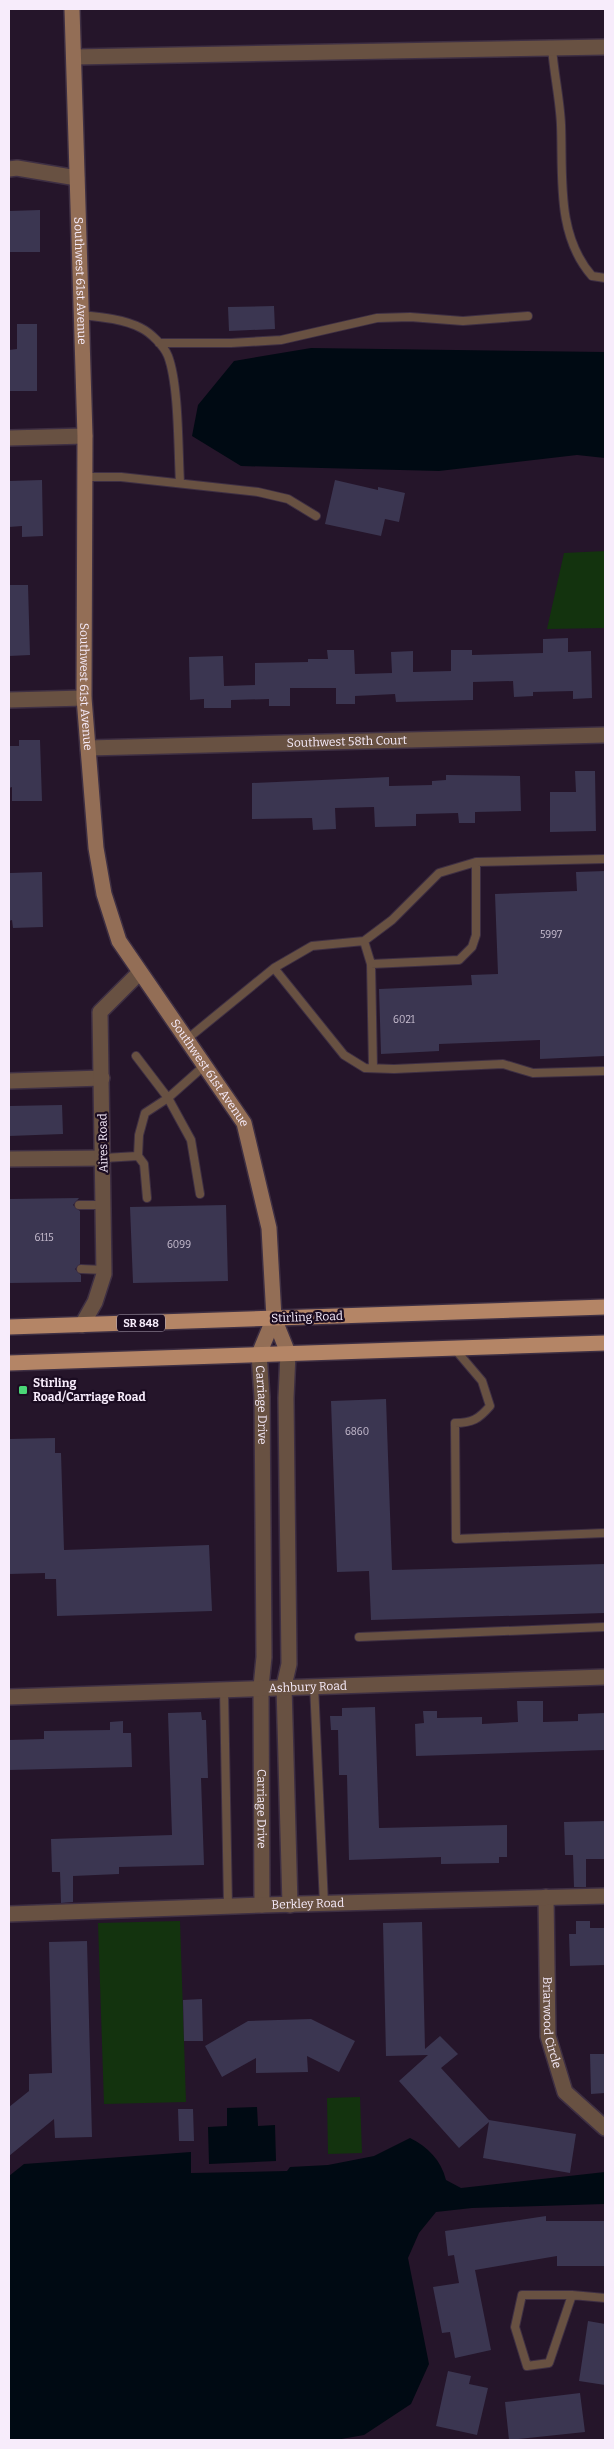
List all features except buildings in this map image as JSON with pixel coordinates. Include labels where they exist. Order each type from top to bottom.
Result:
[{"type":"main road","name":"Stirling Road","points":[[9,1327],[605,1307]]},
{"type":"main road","points":[[9,1363],[605,1343]]},
{"type":"street","name":"Southwest 61st Avenue","points":[[72,9],[86,436],[84,698],[96,848],[104,894],[119,941],[139,973],[244,1123],[269,1228],[274,1318]]},
{"type":"street","points":[[74,57],[605,47]]},
{"type":"street","points":[[9,169],[17,168],[77,178]]},
{"type":"street","points":[[9,438],[86,436]]},
{"type":"street","points":[[9,700],[84,698]]},
{"type":"street","name":"Southwest 58th Court","points":[[88,748],[605,736]]},
{"type":"street","name":"Aires Road","points":[[82,1325],[95,1302],[104,1270],[104,1158],[100,1012],[139,973]]},
{"type":"street","points":[[9,1081],[102,1078]]},
{"type":"street","points":[[9,1159],[104,1158]]},
{"type":"street","name":"Carriage Drive","points":[[274,1318],[288,1353],[286,1429],[289,1664],[284,1686],[290,1905]]},
{"type":"street","name":"Carriage Drive","points":[[262,1904],[261,1687],[264,1657],[262,1429],[259,1354],[274,1318]]},
{"type":"street","points":[[262,1429],[286,1429]]},
{"type":"street","name":"Ashbury Road","points":[[9,1697],[224,1688],[605,1677]]},
{"type":"street","name":"Berkley Road","points":[[9,1914],[262,1904],[290,1905],[605,1896]]},
{"type":"street","name":"Briarwood Circle","points":[[546,1897],[548,2036],[565,2092],[605,2128]]},
{"type":"lane","points":[[552,48],[560,123],[563,194],[568,234],[584,267],[592,276],[605,278]]},
{"type":"lane","points":[[81,315],[120,320],[142,328],[159,343],[168,355],[174,390],[180,483]]},
{"type":"lane","points":[[159,343],[231,343],[281,340],[377,318],[410,317],[463,321],[528,316]]},
{"type":"lane","points":[[85,477],[121,477],[258,492],[288,499],[316,516]]},
{"type":"lane","points":[[186,1040],[274,968],[312,946],[364,941],[392,920],[439,872],[476,862],[605,859]]},
{"type":"lane","points":[[371,964],[459,960],[472,947],[476,935],[476,862]]},
{"type":"lane","points":[[364,941],[371,964],[374,1068]]},
{"type":"lane","points":[[274,968],[344,1056],[365,1068],[504,1064],[533,1073],[605,1070]]},
{"type":"lane","points":[[136,1056],[168,1098],[190,1140],[200,1194]]},
{"type":"lane","points":[[147,1198],[144,1164],[138,1156],[139,1135],[145,1114],[168,1098],[204,1066]]},
{"type":"lane","points":[[104,1158],[138,1156]]},
{"type":"lane","points":[[80,1205],[104,1205]]},
{"type":"lane","points":[[80,1270],[104,1270]]},
{"type":"lane","points":[[454,1348],[482,1381],[490,1406],[480,1418],[468,1423],[455,1423],[456,1539],[605,1533]]},
{"type":"lane","points":[[360,1636],[605,1628]]},
{"type":"lane","points":[[314,1685],[324,1904]]},
{"type":"lane","points":[[224,1688],[228,1906]]},
{"type":"lane","points":[[572,2295],[549,2363],[527,2366],[515,2327],[522,2296],[572,2295],[605,2298]]},
{"type":"green space","points":[[605,551],[605,628],[547,629],[564,553]]},
{"type":"green space","points":[[180,1921],[186,2102],[104,2104],[98,1923]]},
{"type":"green space","points":[[360,2097],[362,2153],[328,2154],[327,2098]]},
{"type":"shaded area","points":[[311,348],[605,352],[605,458],[577,455],[439,471],[241,466],[192,436],[198,405],[234,361]]},
{"type":"shaded area","points":[[257,2107],[258,2126],[275,2125],[276,2161],[209,2164],[208,2127],[227,2126],[227,2108]]},
{"type":"shaded area","points":[[410,2138],[433,2155],[441,2166],[446,2180],[461,2188],[605,2172],[605,2204],[472,2208],[436,2212],[419,2233],[408,2258],[429,2364],[411,2404],[364,2435],[336,2440],[9,2440],[9,2176],[24,2164],[191,2152],[191,2173],[287,2171],[290,2167],[328,2165],[374,2156]]},
{"type":"place","name":"Stirling Road/Carriage Road","points":[[23,1390]]}]
